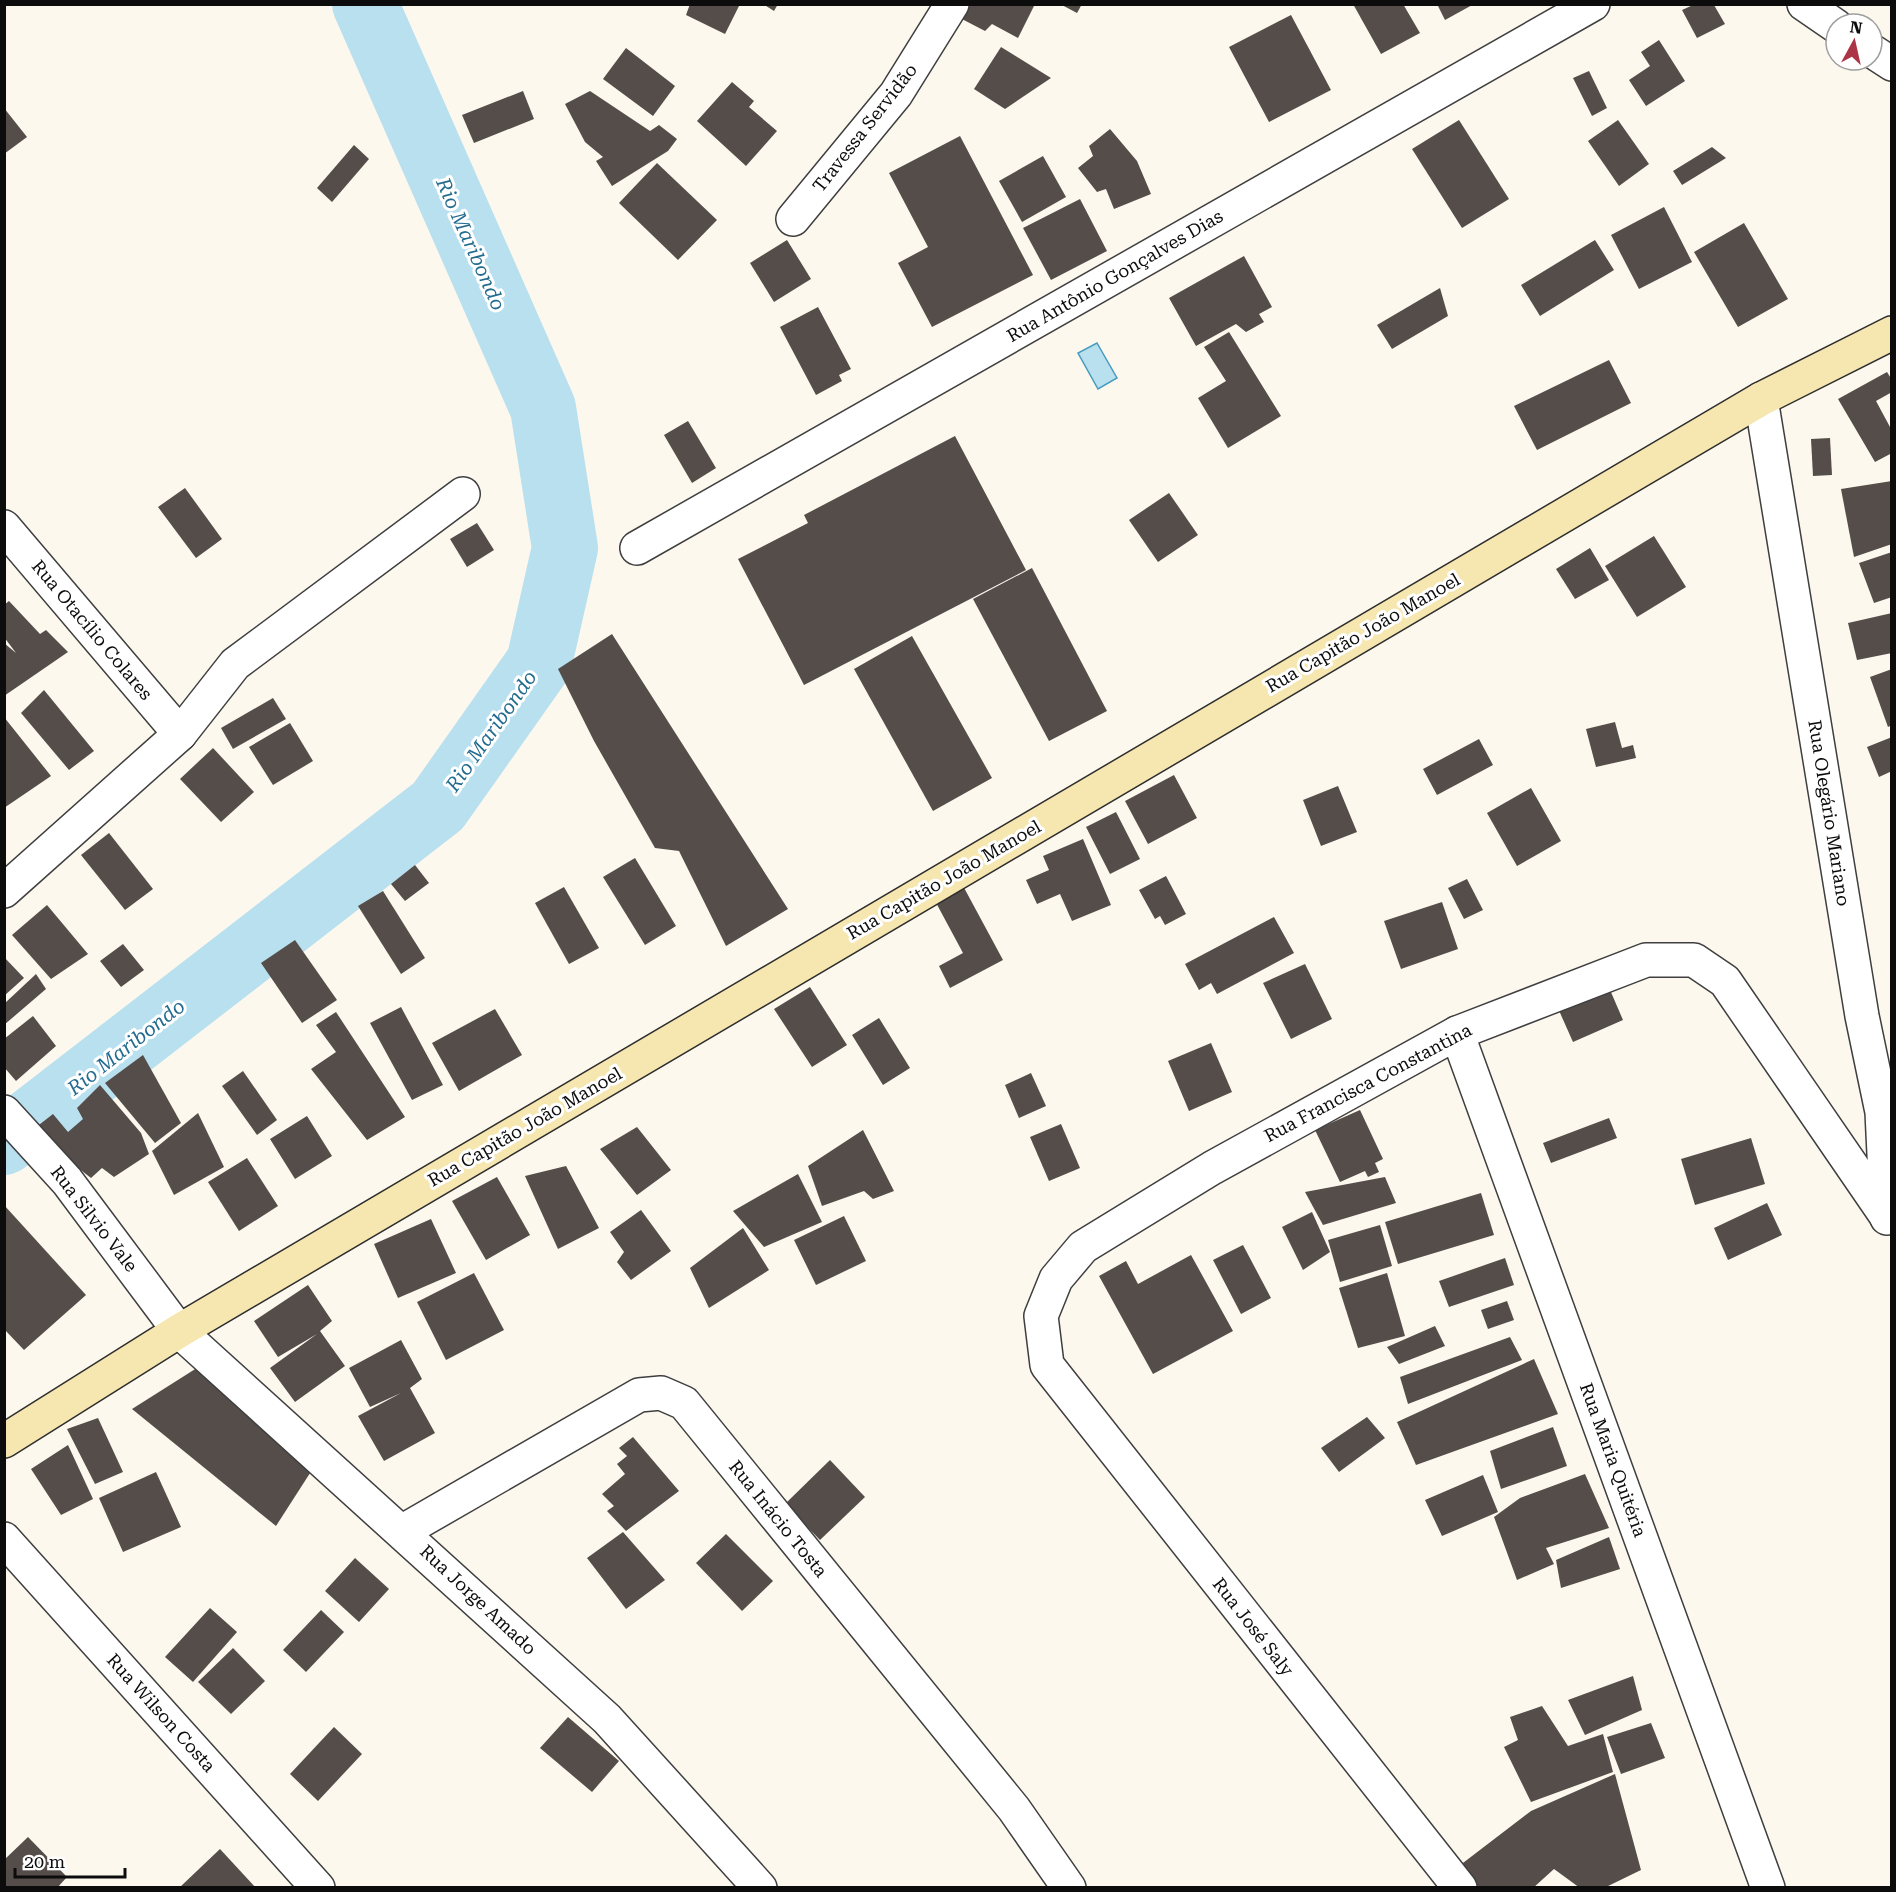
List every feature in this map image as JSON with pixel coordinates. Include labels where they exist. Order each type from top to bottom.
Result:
[{"type":"main road","name":"Rua Capitão João Manoel","points":[[4,1441],[179,1330],[1761,399],[1892,333]]},
{"type":"street","name":"Travessa Servidão","points":[[793,219],[896,94],[952,4]]},
{"type":"street","name":"Rua Antônio Gonçalves Dias","points":[[637,548],[1593,4]]},
{"type":"street","points":[[1804,4],[1824,18]]},
{"type":"street","name":"Rua Olegário Mariano","points":[[1761,399],[1862,1016],[1882,1112],[1890,1219]]},
{"type":"street","points":[[4,891],[180,734],[235,664],[463,494]]},
{"type":"street","name":"Rua Otacílio Colares","points":[[4,527],[180,734]]},
{"type":"street","name":"Rua Francisca Constantina","points":[[1047,1365],[1041,1316],[1056,1279],[1083,1247],[1212,1168],[1457,1033],[1646,960],[1694,960],[1725,981],[1890,1219]]},
{"type":"street","name":"Rua Maria Quitéria","points":[[1457,1033],[1768,1887]]},
{"type":"street","name":"Rua Silvio Vale","points":[[5,1112],[67,1181],[179,1330]]},
{"type":"street","name":"Rua Jorge Amado","points":[[179,1330],[608,1719],[760,1887]]},
{"type":"street","name":"Rua José Saly","points":[[1047,1365],[1460,1887]]},
{"type":"street","name":"Rua Inácio Tosta","points":[[403,1531],[639,1395],[661,1393],[684,1403],[1014,1809],[1069,1887]]},
{"type":"street","name":"Rua Wilson Costa","points":[[4,1539],[318,1887]]},
{"type":"water","points":[[1097,343],[1117,378],[1098,389],[1078,353]]},
{"type":"building","points":[[690,4],[740,4],[725,34],[686,15]]},
{"type":"building","points":[[763,4],[778,4],[774,11]]},
{"type":"building","points":[[964,4],[1035,4],[1018,38],[992,24],[985,31],[958,17]]},
{"type":"building","points":[[1060,4],[1082,4],[1077,13]]},
{"type":"building","points":[[1353,4],[1403,4],[1420,33],[1381,54]]},
{"type":"building","points":[[1437,4],[1474,4],[1445,20]]},
{"type":"building","points":[[1693,5],[1714,5],[1725,24],[1697,38],[1682,10]]},
{"type":"building","points":[[1291,15],[1331,90],[1269,122],[1229,47]]},
{"type":"building","points":[[1659,40],[1685,81],[1646,106],[1629,80],[1650,66],[1641,52]]},
{"type":"building","points":[[1001,47],[1051,78],[1005,109],[974,89]]},
{"type":"building","points":[[626,48],[675,86],[653,116],[603,79]]},
{"type":"building","points":[[1589,71],[1607,108],[1592,116],[1573,78]]},
{"type":"building","points":[[732,82],[754,101],[749,107],[777,131],[746,166],[697,121]]},
{"type":"building","points":[[523,91],[534,119],[474,143],[462,115]]},
{"type":"building","points":[[590,91],[650,131],[659,125],[677,139],[668,151],[612,186],[596,161],[603,157],[585,142],[565,104]]},
{"type":"building","points":[[4,108],[27,137],[4,154]]},
{"type":"building","points":[[1459,120],[1509,199],[1462,228],[1412,149]]},
{"type":"building","points":[[1618,120],[1649,164],[1619,186],[1588,141]]},
{"type":"building","points":[[1110,129],[1137,161],[1151,194],[1114,209],[1106,189],[1097,192],[1078,168],[1093,156],[1089,146]]},
{"type":"building","points":[[960,136],[1033,275],[932,327],[898,263],[928,247],[889,173]]},
{"type":"building","points":[[354,145],[369,159],[332,202],[317,188]]},
{"type":"building","points":[[1712,147],[1726,158],[1682,185],[1673,171]]},
{"type":"building","points":[[1043,156],[1066,197],[1022,222],[999,181]]},
{"type":"building","points":[[657,163],[717,220],[678,260],[619,203]]},
{"type":"building","points":[[1080,199],[1107,251],[1051,280],[1023,228]]},
{"type":"building","points":[[1664,207],[1692,262],[1639,289],[1611,235]]},
{"type":"building","points":[[1744,223],[1788,299],[1738,327],[1694,252]]},
{"type":"building","points":[[787,240],[811,279],[774,302],[750,263]]},
{"type":"building","points":[[1595,240],[1614,270],[1540,316],[1521,285]]},
{"type":"building","points":[[1244,256],[1272,307],[1259,314],[1264,322],[1246,332],[1236,324],[1196,346],[1169,298]]},
{"type":"building","points":[[1440,288],[1448,316],[1392,349],[1377,325]]},
{"type":"building","points":[[818,307],[851,369],[839,375],[842,381],[816,395],[780,327]]},
{"type":"building","points":[[1229,332],[1281,416],[1228,448],[1198,398],[1226,381],[1204,347]]},
{"type":"building","points":[[1609,360],[1631,403],[1537,450],[1514,406]]},
{"type":"building","points":[[1887,372],[1892,380],[1892,392],[1876,401],[1890,427],[1892,426],[1892,453],[1875,462],[1838,399]]},
{"type":"building","points":[[688,421],[716,468],[692,483],[664,435]]},
{"type":"building","points":[[955,436],[1026,570],[804,685],[738,559],[808,523],[804,515]]},
{"type":"building","points":[[1830,438],[1832,475],[1813,476],[1811,439]]},
{"type":"building","points":[[1892,481],[1892,544],[1854,557],[1841,489]]},
{"type":"building","points":[[185,488],[222,539],[196,558],[158,507]]},
{"type":"building","points":[[1169,493],[1198,535],[1158,562],[1129,520]]},
{"type":"building","points":[[477,523],[494,550],[467,567],[450,539]]},
{"type":"building","points":[[1654,536],[1686,587],[1637,617],[1605,566]]},
{"type":"building","points":[[1590,548],[1609,580],[1575,599],[1556,569]]},
{"type":"building","points":[[1892,552],[1892,597],[1874,603],[1859,563]]},
{"type":"building","points":[[1032,568],[1107,711],[1049,741],[973,599]]},
{"type":"building","points":[[9,601],[40,634],[46,630],[68,652],[4,696],[4,643],[16,653],[4,637],[4,605]]},
{"type":"building","points":[[1892,613],[1892,653],[1857,660],[1848,623]]},
{"type":"building","points":[[612,634],[788,909],[726,946],[679,851],[655,848],[594,741],[558,669]]},
{"type":"building","points":[[912,636],[992,778],[933,811],[854,669]]},
{"type":"building","points":[[1892,669],[1892,725],[1888,727],[1870,677]]},
{"type":"building","points":[[44,690],[94,751],[69,770],[21,713]]},
{"type":"building","points":[[273,698],[286,719],[233,749],[221,728]]},
{"type":"building","points":[[4,717],[51,776],[4,808]]},
{"type":"building","points":[[1615,722],[1622,748],[1633,745],[1636,758],[1596,767],[1586,729]]},
{"type":"building","points":[[290,723],[313,761],[273,785],[249,747]]},
{"type":"building","points":[[1892,737],[1892,771],[1879,777],[1867,747]]},
{"type":"building","points":[[1479,739],[1493,765],[1437,795],[1423,769]]},
{"type":"building","points":[[213,748],[254,792],[221,822],[180,779]]},
{"type":"building","points":[[1174,775],[1197,818],[1148,844],[1125,801]]},
{"type":"building","points":[[1338,786],[1357,832],[1321,846],[1303,800]]},
{"type":"building","points":[[1531,788],[1561,841],[1517,866],[1487,813]]},
{"type":"building","points":[[1116,812],[1140,859],[1110,874],[1086,827]]},
{"type":"building","points":[[109,833],[153,889],[125,910],[81,855]]},
{"type":"building","points":[[1083,839],[1111,905],[1072,921],[1060,894],[1037,904],[1026,880],[1049,870],[1043,856]]},
{"type":"building","points":[[635,858],[676,926],[645,945],[603,877]]},
{"type":"building","points":[[415,865],[429,883],[405,901],[391,884]]},
{"type":"building","points":[[1166,876],[1186,914],[1165,925],[1160,916],[1155,919],[1139,890]]},
{"type":"building","points":[[1467,879],[1483,910],[1464,919],[1448,888]]},
{"type":"building","points":[[962,884],[1003,960],[950,988],[939,966],[963,953],[934,899]]},
{"type":"building","points":[[564,887],[599,948],[569,964],[535,903]]},
{"type":"building","points":[[383,891],[425,958],[401,974],[358,906]]},
{"type":"building","points":[[1442,902],[1458,949],[1401,969],[1384,921]]},
{"type":"building","points":[[47,905],[88,954],[51,979],[12,935]]},
{"type":"building","points":[[1274,917],[1294,953],[1217,994],[1211,983],[1199,990],[1185,964]]},
{"type":"building","points":[[295,940],[337,1000],[302,1023],[261,963]]},
{"type":"building","points":[[123,944],[144,970],[121,987],[100,961]]},
{"type":"building","points":[[4,957],[24,978],[4,996]]},
{"type":"building","points":[[1305,964],[1332,1019],[1291,1039],[1263,983]]},
{"type":"building","points":[[36,974],[46,989],[4,1025],[4,1004]]},
{"type":"building","points":[[1604,976],[1623,1020],[1573,1042],[1553,997]]},
{"type":"building","points":[[810,987],[847,1045],[812,1067],[774,1009]]},
{"type":"building","points":[[401,1007],[443,1085],[412,1100],[370,1023]]},
{"type":"building","points":[[495,1009],[522,1055],[459,1091],[432,1043]]},
{"type":"building","points":[[336,1012],[405,1117],[367,1140],[311,1069],[336,1052],[316,1025]]},
{"type":"building","points":[[33,1016],[56,1046],[16,1081],[4,1067],[4,1039]]},
{"type":"building","points":[[879,1018],[910,1068],[883,1085],[852,1035]]},
{"type":"building","points":[[1211,1043],[1232,1092],[1189,1111],[1168,1061]]},
{"type":"building","points":[[143,1055],[181,1123],[155,1143],[105,1083]]},
{"type":"building","points":[[243,1071],[277,1120],[257,1135],[222,1086]]},
{"type":"building","points":[[1031,1073],[1046,1106],[1019,1118],[1005,1085]]},
{"type":"building","points":[[100,1085],[141,1133],[149,1154],[114,1177],[102,1168],[91,1178],[50,1146],[35,1128],[53,1114],[68,1132],[83,1119],[77,1108]]},
{"type":"building","points":[[1360,1110],[1383,1159],[1375,1163],[1379,1172],[1368,1177],[1365,1171],[1340,1182],[1315,1130]]},
{"type":"building","points":[[198,1113],[224,1167],[174,1195],[152,1151]]},
{"type":"building","points":[[307,1116],[332,1156],[295,1179],[270,1139]]},
{"type":"building","points":[[1609,1118],[1617,1138],[1551,1163],[1543,1143]]},
{"type":"building","points":[[1061,1124],[1080,1168],[1049,1181],[1030,1137]]},
{"type":"building","points":[[637,1127],[671,1170],[637,1195],[600,1149]]},
{"type":"building","points":[[863,1130],[894,1191],[873,1199],[864,1191],[822,1206],[808,1166]]},
{"type":"building","points":[[1751,1138],[1765,1184],[1695,1205],[1681,1159]]},
{"type":"building","points":[[247,1158],[278,1206],[239,1231],[208,1182]]},
{"type":"building","points":[[566,1166],[599,1228],[558,1249],[525,1176]]},
{"type":"building","points":[[798,1174],[822,1222],[764,1247],[733,1211]]},
{"type":"building","points":[[497,1177],[530,1235],[486,1260],[452,1201]]},
{"type":"building","points":[[1385,1177],[1396,1203],[1323,1225],[1305,1192]]},
{"type":"building","points":[[1481,1193],[1494,1235],[1398,1264],[1385,1222]]},
{"type":"building","points":[[1767,1203],[1782,1235],[1728,1260],[1714,1228]]},
{"type":"building","points":[[4,1205],[86,1295],[24,1350],[4,1329]]},
{"type":"building","points":[[641,1210],[671,1251],[631,1280],[617,1262],[624,1252],[610,1232]]},
{"type":"building","points":[[1312,1212],[1330,1252],[1303,1270],[1282,1227]]},
{"type":"building","points":[[844,1216],[866,1261],[816,1285],[794,1240]]},
{"type":"building","points":[[431,1219],[456,1273],[398,1298],[374,1244]]},
{"type":"building","points":[[1380,1225],[1392,1266],[1340,1282],[1328,1240]]},
{"type":"building","points":[[743,1228],[769,1270],[709,1308],[690,1268]]},
{"type":"building","points":[[1243,1245],[1271,1298],[1241,1314],[1213,1260]]},
{"type":"building","points":[[1191,1255],[1233,1331],[1153,1374],[1099,1276],[1126,1261],[1138,1284]]},
{"type":"building","points":[[1505,1258],[1514,1285],[1449,1307],[1439,1281]]},
{"type":"building","points":[[474,1273],[504,1330],[446,1360],[417,1302]]},
{"type":"building","points":[[1387,1273],[1405,1336],[1358,1348],[1339,1288]]},
{"type":"building","points":[[308,1285],[332,1321],[320,1331],[345,1366],[295,1402],[270,1368],[317,1334],[278,1357],[254,1321]]},
{"type":"building","points":[[1507,1301],[1514,1320],[1488,1329],[1481,1310]]},
{"type":"building","points":[[1435,1326],[1445,1346],[1399,1364],[1387,1347]]},
{"type":"building","points":[[1510,1337],[1522,1360],[1408,1404],[1400,1377]]},
{"type":"building","points":[[401,1340],[422,1379],[410,1388],[435,1433],[384,1461],[358,1416],[401,1393],[370,1407],[349,1368]]},
{"type":"building","points":[[1534,1359],[1558,1414],[1416,1465],[1397,1422]]},
{"type":"building","points":[[200,1366],[312,1470],[276,1526],[132,1409]]},
{"type":"building","points":[[1367,1417],[1385,1438],[1339,1472],[1321,1448]]},
{"type":"building","points":[[98,1418],[123,1472],[95,1484],[67,1429]]},
{"type":"building","points":[[1553,1427],[1567,1466],[1501,1489],[1490,1451]]},
{"type":"building","points":[[633,1437],[679,1491],[626,1531],[607,1511],[614,1506],[602,1494],[625,1474],[617,1464],[627,1456],[619,1448]]},
{"type":"building","points":[[68,1445],[93,1499],[61,1515],[31,1469]]},
{"type":"building","points":[[830,1460],[865,1497],[820,1540],[785,1504]]},
{"type":"building","points":[[156,1472],[181,1527],[123,1552],[99,1498]]},
{"type":"building","points":[[1585,1474],[1609,1528],[1546,1548],[1554,1564],[1517,1580],[1494,1517],[1520,1498]]},
{"type":"building","points":[[1483,1475],[1498,1512],[1442,1536],[1425,1500]]},
{"type":"building","points":[[623,1532],[665,1580],[626,1609],[587,1558]]},
{"type":"building","points":[[726,1534],[773,1581],[742,1611],[696,1563]]},
{"type":"building","points":[[1609,1537],[1620,1569],[1561,1588],[1556,1560]]},
{"type":"building","points":[[355,1558],[389,1589],[359,1622],[325,1591]]},
{"type":"building","points":[[210,1608],[237,1632],[193,1682],[165,1657]]},
{"type":"building","points":[[321,1610],[344,1632],[306,1672],[283,1650]]},
{"type":"building","points":[[233,1648],[265,1681],[231,1714],[198,1682]]},
{"type":"building","points":[[1633,1676],[1642,1710],[1585,1735],[1568,1700]]},
{"type":"building","points":[[1542,1706],[1568,1746],[1603,1734],[1613,1772],[1531,1802],[1504,1747],[1518,1740],[1510,1717]]},
{"type":"building","points":[[568,1717],[619,1761],[592,1792],[540,1748]]},
{"type":"building","points":[[1651,1723],[1665,1758],[1621,1774],[1607,1737]]},
{"type":"building","points":[[334,1727],[362,1754],[318,1801],[290,1774]]},
{"type":"building","points":[[1615,1774],[1641,1870],[1604,1888],[1580,1888],[1554,1869],[1533,1888],[1478,1888],[1459,1866],[1531,1811]]},
{"type":"building","points":[[28,1837],[67,1877],[57,1888],[4,1888],[4,1860]]},
{"type":"building","points":[[220,1849],[256,1888],[179,1888]]},
{"type":"waterway","name":"Rio Maribondo","points":[[4,1142],[438,806],[539,663],[565,548],[543,408],[365,4]]}]
